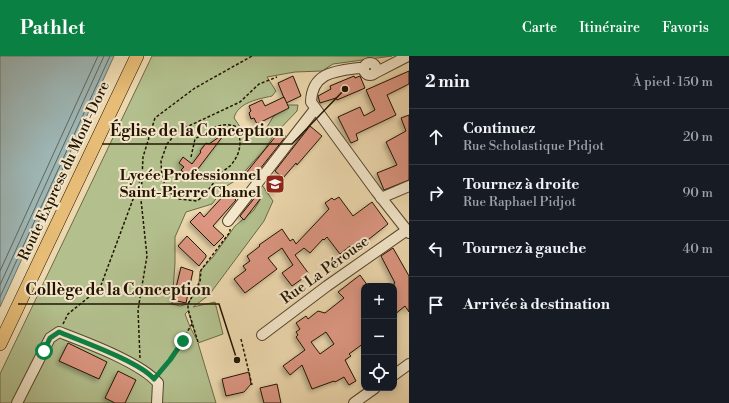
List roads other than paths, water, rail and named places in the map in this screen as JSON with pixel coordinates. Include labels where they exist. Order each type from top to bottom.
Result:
[{"type":"main road","name":"Route Express du Mont-Dore","points":[[0,344],[137,56]]},
{"type":"street","points":[[405,57],[371,68],[331,72],[321,78],[312,91],[312,102],[408,231]]},
{"type":"street","points":[[228,221],[316,109]]},
{"type":"street","points":[[379,194],[409,186]]},
{"type":"street","name":"Rue La Pérouse","points":[[262,335],[327,286],[408,231]]},
{"type":"street","points":[[17,403],[50,338],[59,332],[140,368],[158,382],[157,403]]},
{"type":"street","points":[[397,373],[409,364]]},
{"type":"street","points":[[354,403],[371,391]]},
{"type":"water","points":[[0,56],[114,56],[0,307]]},
{"type":"place","name":"Église de la Conception","points":[[345,89]]},
{"type":"place","name":"Lycée Professionnel Saint-Pierre Chanel","points":[[275,184]]},
{"type":"place","name":"Collège de la Conception","points":[[237,360]]}]
